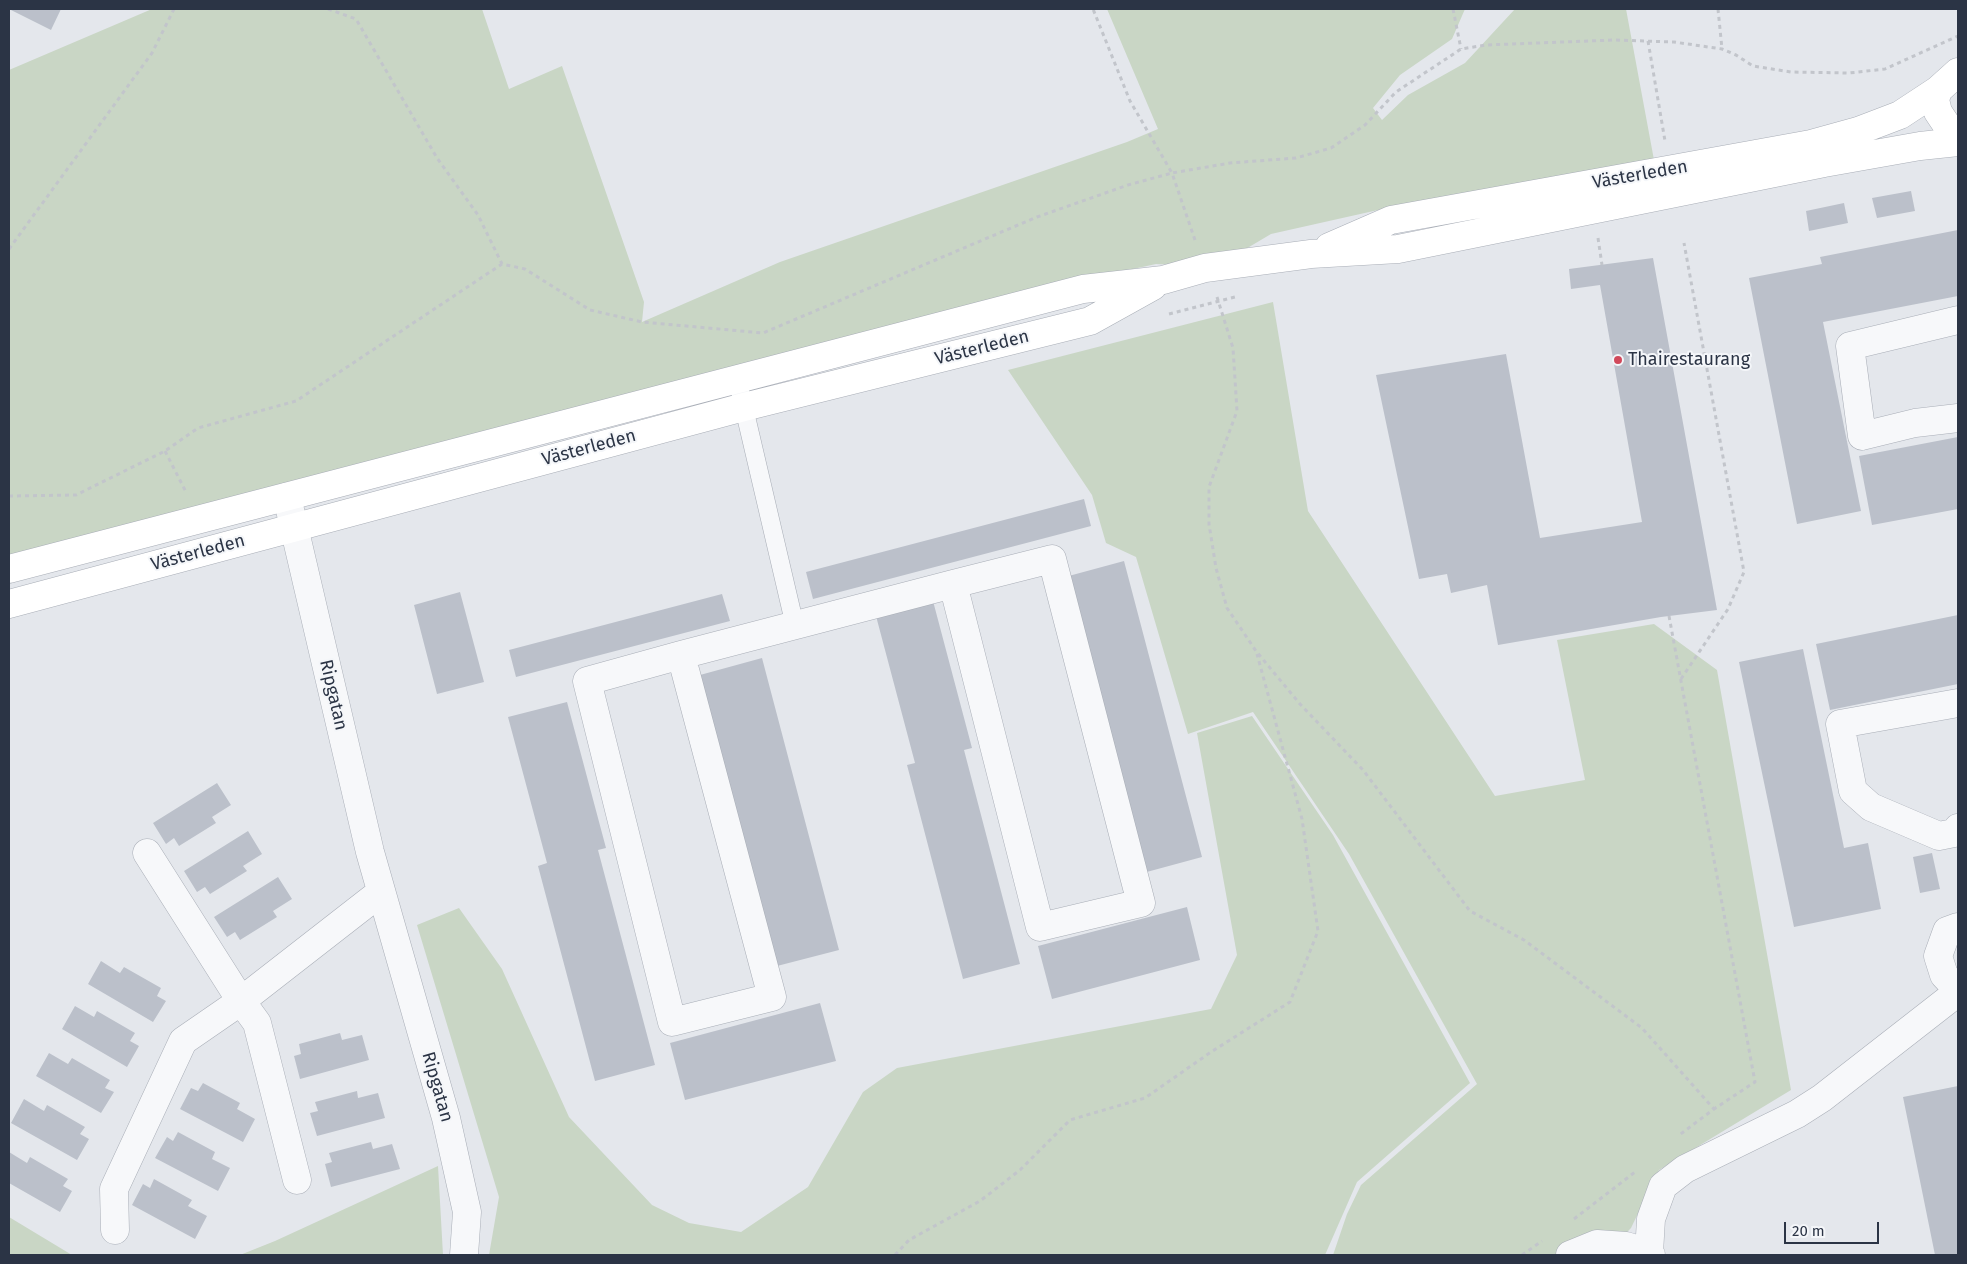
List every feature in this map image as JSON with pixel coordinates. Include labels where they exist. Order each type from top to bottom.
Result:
[{"type":"street","name":"Västerleden","points":[[1311,254],[1391,220],[1811,144],[1858,131],[1900,114],[1938,90],[1958,72]]},
{"type":"street","points":[[1938,90],[1935,100],[1938,112],[1948,127],[1958,134]]},
{"type":"street","name":"Västerleden","points":[[9,569],[1083,289],[1163,280],[1205,268],[1311,254],[1398,249],[1824,164],[1920,146],[1958,142]]},
{"type":"street","name":"Västerleden","points":[[9,604],[744,406],[1090,322],[1163,280]]},
{"type":"street","points":[[1958,320],[1850,346],[1862,436],[1915,423],[1958,418]]},
{"type":"street","name":"Ripgatan","points":[[287,497],[381,892],[446,1118],[467,1212],[464,1255]]},
{"type":"street","points":[[681,656],[772,997],[672,1022],[587,681],[681,656],[795,626],[953,584],[1052,559],[1141,903],[1040,927],[953,584]]},
{"type":"street","points":[[1958,703],[1840,724],[1853,791],[1871,808],[1939,836],[1954,832],[1958,828]]},
{"type":"street","points":[[148,853],[241,1001],[257,1023],[297,1180]]},
{"type":"street","points":[[115,1230],[114,1189],[183,1041],[241,1001],[381,892]]},
{"type":"street","points":[[1570,1255],[1597,1244],[1626,1246],[1650,1254],[1651,1219],[1663,1186],[1685,1170],[1797,1114],[1822,1098],[1958,991],[1944,975],[1938,956],[1947,931],[1958,927]]},
{"type":"lane","points":[[738,378],[795,626]]},
{"type":"path","points":[[9,249],[152,53],[174,9]]},
{"type":"path","points":[[328,9],[356,19],[437,158],[478,215],[502,264]]},
{"type":"path","points":[[1093,9],[1130,101],[1172,173],[1233,348],[1237,411],[1209,487],[1209,524],[1216,568],[1227,608],[1256,651],[1300,704],[1363,770],[1470,910],[1524,940],[1642,1028],[1714,1108]]},
{"type":"path","points":[[1453,9],[1461,49]]},
{"type":"path","points":[[1718,9],[1722,49]]},
{"type":"path","points":[[9,496],[76,495],[166,451],[198,428],[296,401],[502,264],[525,270],[590,310],[642,322],[763,333],[1037,217],[1128,185],[1172,173],[1230,164],[1296,158],[1331,148],[1365,126],[1396,92],[1461,49],[1486,45],[1614,40],[1674,42],[1722,49],[1753,66],[1791,72],[1849,73],[1885,69],[1958,36]]},
{"type":"path","points":[[1648,41],[1665,143]]},
{"type":"path","points":[[1597,231],[1602,265]]},
{"type":"path","points":[[1681,679],[1728,609],[1744,572],[1684,244]]},
{"type":"path","points":[[1669,616],[1755,1082],[1714,1108],[1675,1139]]},
{"type":"path","points":[[895,1255],[909,1240],[980,1200],[1020,1170],[1070,1120],[1145,1098],[1211,1052],[1290,1002],[1318,931],[1302,819],[1256,651]]},
{"type":"path","points":[[1568,1223],[1600,1201],[1637,1170]]},
{"type":"path","points":[[1522,1255],[1545,1239]]},
{"type":"green space","points":[[152,9],[482,9],[509,89],[562,66],[644,302],[642,322],[780,262],[1127,142],[1158,129],[1107,9],[1465,9],[1452,39],[1400,75],[1373,108],[1382,120],[1408,95],[1465,63],[1515,9],[1626,9],[1654,160],[1387,208],[1271,234],[1244,250],[1177,265],[1156,264],[1082,280],[9,558],[9,70]]},
{"type":"green space","points":[[1273,302],[1308,511],[1495,796],[1585,780],[1557,640],[1654,624],[1717,670],[1791,1090],[1659,1170],[1631,1228],[1605,1255],[1333,1255],[1347,1214],[1361,1185],[1477,1084],[1349,854],[1253,712],[1188,734],[1136,557],[1106,543],[1092,495],[1008,370]]},
{"type":"green space","points":[[1252,716],[1333,835],[1470,1083],[1357,1182],[1325,1255],[489,1255],[499,1197],[417,925],[459,908],[502,969],[569,1117],[652,1205],[689,1223],[741,1232],[808,1187],[863,1092],[897,1068],[1211,1009],[1237,955],[1197,733]]},
{"type":"green space","points":[[438,1166],[443,1255],[240,1255],[275,1241]]},
{"type":"green space","points":[[9,1217],[72,1255],[9,1255]]},
{"type":"building","points":[[9,9],[61,9],[51,30]]},
{"type":"building","points":[[1911,191],[1915,211],[1877,218],[1872,198]]},
{"type":"building","points":[[1844,203],[1848,223],[1809,231],[1806,211]]},
{"type":"building","points":[[1958,230],[1958,296],[1823,322],[1861,511],[1797,524],[1749,278],[1822,264],[1820,257]]},
{"type":"building","points":[[1653,258],[1717,610],[1661,617],[1498,645],[1487,585],[1451,593],[1447,574],[1419,579],[1376,375],[1506,354],[1540,538],[1642,522],[1600,285],[1571,289],[1569,269]]},
{"type":"building","points":[[1958,437],[1958,509],[1872,525],[1859,456]]},
{"type":"building","points":[[1084,499],[1091,526],[813,599],[806,572]]},
{"type":"building","points":[[1124,561],[1202,857],[1143,873],[1065,577]]},
{"type":"building","points":[[460,592],[484,682],[437,694],[414,605]]},
{"type":"building","points":[[722,594],[730,621],[516,677],[509,650]]},
{"type":"building","points":[[933,601],[972,748],[964,750],[1020,964],[963,979],[907,765],[915,763],[876,616]]},
{"type":"building","points":[[1958,615],[1958,684],[1830,710],[1816,644]]},
{"type":"building","points":[[1803,649],[1844,848],[1868,843],[1881,909],[1794,927],[1739,662]]},
{"type":"building","points":[[762,658],[839,950],[777,966],[700,675]]},
{"type":"building","points":[[567,702],[606,848],[598,850],[655,1065],[595,1081],[538,866],[547,863],[508,717]]},
{"type":"building","points":[[217,783],[231,805],[212,817],[216,823],[179,846],[174,838],[166,844],[153,823]]},
{"type":"building","points":[[248,831],[262,854],[243,866],[247,871],[210,894],[205,887],[197,892],[184,871]]},
{"type":"building","points":[[1932,853],[1940,889],[1920,893],[1913,857]]},
{"type":"building","points":[[278,877],[292,899],[273,911],[277,917],[240,940],[235,932],[227,937],[214,917]]},
{"type":"building","points":[[1187,907],[1200,960],[1052,999],[1038,946]]},
{"type":"building","points":[[101,961],[120,973],[124,967],[161,988],[157,996],[166,1001],[153,1022],[88,984]]},
{"type":"building","points":[[820,1003],[836,1061],[685,1100],[670,1043]]},
{"type":"building","points":[[75,1006],[94,1017],[97,1011],[135,1033],[130,1041],[139,1046],[127,1067],[62,1029]]},
{"type":"building","points":[[340,1033],[342,1040],[362,1035],[369,1060],[300,1079],[294,1056],[301,1054],[299,1044]]},
{"type":"building","points":[[49,1053],[68,1064],[72,1058],[110,1080],[105,1088],[114,1092],[101,1113],[36,1076]]},
{"type":"building","points":[[203,1083],[240,1103],[237,1109],[255,1119],[243,1142],[180,1109],[191,1088],[198,1091]]},
{"type":"building","points":[[1958,1086],[1958,1255],[1935,1255],[1903,1097]]},
{"type":"building","points":[[357,1091],[358,1098],[378,1093],[385,1118],[317,1136],[310,1113],[318,1111],[315,1102]]},
{"type":"building","points":[[24,1099],[44,1111],[47,1105],[85,1127],[80,1134],[89,1139],[77,1160],[11,1123]]},
{"type":"building","points":[[178,1132],[215,1152],[212,1159],[230,1168],[218,1191],[155,1158],[167,1137],[173,1141]]},
{"type":"building","points":[[371,1142],[373,1149],[392,1144],[400,1169],[331,1187],[325,1164],[332,1162],[329,1153]]},
{"type":"building","points":[[9,1152],[27,1163],[30,1157],[68,1179],[63,1186],[72,1191],[60,1212],[9,1183]]},
{"type":"building","points":[[154,1179],[192,1200],[188,1206],[207,1216],[195,1239],[132,1205],[143,1184],[150,1188]]},
{"type":"place","name":"Thairestaurang","points":[[1618,360]]}]
